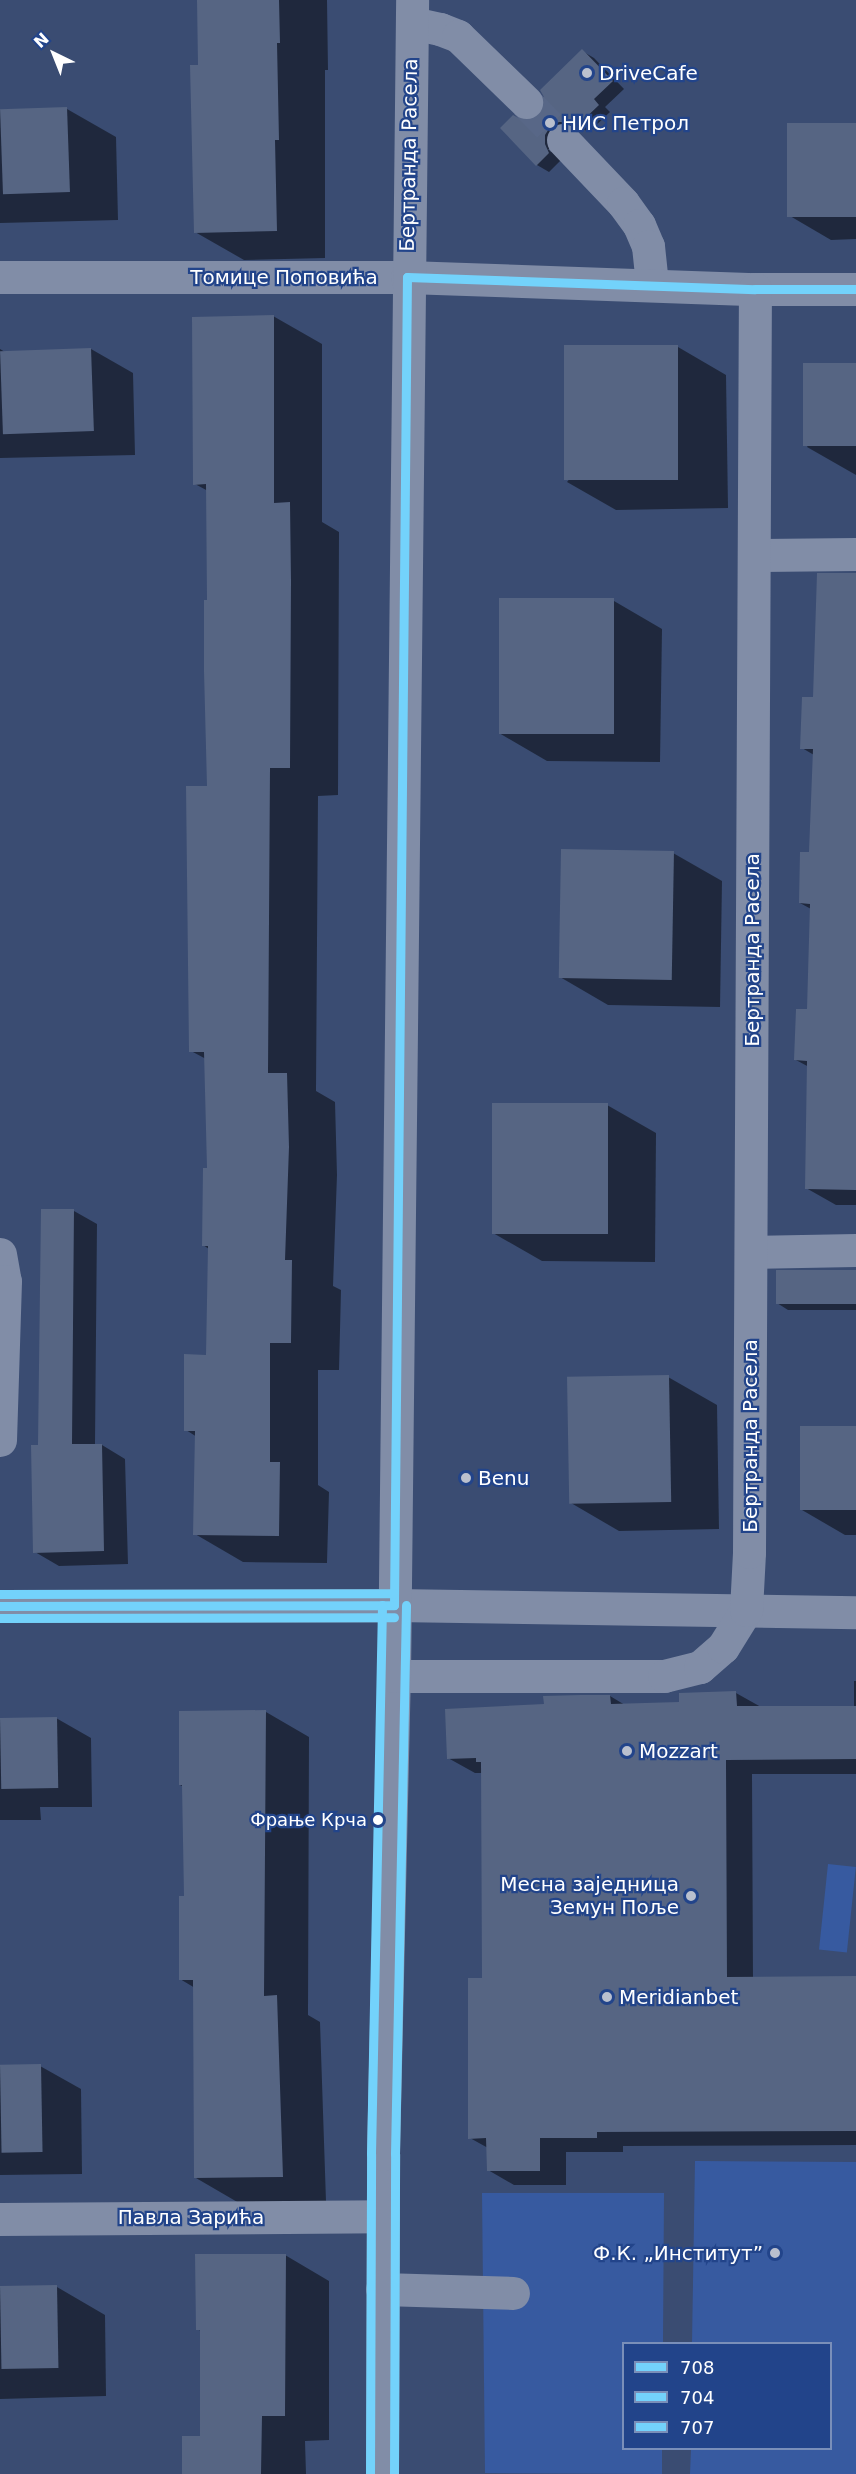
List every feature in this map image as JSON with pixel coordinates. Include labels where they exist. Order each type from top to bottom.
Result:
[{"type":"street","points":[[412,12],[458,36],[526,102]]},
{"type":"street","name":"Бертранда Расела","points":[[382,2474],[383,2216],[394,1676],[407,277],[412,12]]},
{"type":"street","points":[[563,140],[623,202],[639,225],[648,246],[652,285]]},
{"type":"street","name":"Томице Поповића","points":[[0,277],[407,277],[755,289],[856,289]]},
{"type":"street","name":"Бертранда Расела","points":[[746,1610],[751,1252],[755,289]]},
{"type":"street","points":[[754,555],[856,554]]},
{"type":"street","points":[[751,1252],[856,1250]]},
{"type":"street","points":[[0,1254],[5,1281],[0,1440]]},
{"type":"street","points":[[0,1606],[394,1605],[856,1612]]},
{"type":"street","points":[[394,1676],[664,1676],[700,1667],[723,1647],[746,1610]]},
{"type":"street","name":"Павла Зарића","points":[[0,2219],[383,2216]]},
{"type":"street","points":[[382,2289],[513,2293]]},
{"type":"shaded area","points":[[828,1864],[856,1867],[847,1952],[819,1950]]},
{"type":"shaded area","name":"Ф.К. „Институт”","points":[[695,2161],[856,2162],[856,2474],[690,2474],[691,2450],[832,2450],[832,2342],[692,2342]]},
{"type":"shaded area","points":[[482,2193],[664,2193],[663,2342],[622,2342],[622,2450],[662,2450],[662,2474],[485,2473]]},
{"type":"building","points":[[197,0],[279,0],[280,43],[277,43],[279,140],[275,140],[277,231],[194,233],[190,65],[198,65]]},
{"type":"building","points":[[582,49],[613,81],[594,99],[599,105],[576,127],[568,122],[559,122],[550,127],[545,135],[545,144],[549,153],[536,166],[500,128],[513,115],[522,120],[532,120],[539,115],[544,106],[544,97],[540,90]]},
{"type":"building","points":[[67,107],[70,192],[3,194],[0,109]]},
{"type":"building","points":[[787,123],[856,123],[856,217],[787,217]]},
{"type":"building","points":[[274,315],[274,503],[290,502],[291,581],[290,768],[270,768],[268,1073],[287,1073],[289,1147],[285,1260],[292,1260],[291,1343],[270,1343],[270,1462],[280,1462],[279,1536],[193,1535],[195,1431],[184,1431],[184,1354],[206,1355],[208,1246],[202,1246],[203,1168],[207,1168],[204,1052],[189,1052],[186,786],[207,786],[204,671],[204,600],[207,600],[206,484],[193,485],[192,317]]},
{"type":"building","points":[[564,345],[678,345],[678,480],[564,480]]},
{"type":"building","points":[[91,348],[94,431],[3,434],[0,351]]},
{"type":"building","points":[[803,363],[856,363],[856,446],[803,446]]},
{"type":"building","points":[[817,573],[856,573],[856,1190],[805,1189],[807,1061],[794,1060],[796,1009],[807,1009],[810,904],[799,903],[800,852],[809,852],[813,749],[800,749],[802,697],[813,697]]},
{"type":"building","points":[[499,598],[614,598],[614,734],[499,734]]},
{"type":"building","points":[[561,849],[674,851],[672,980],[559,978]]},
{"type":"building","points":[[492,1103],[608,1103],[608,1234],[492,1234]]},
{"type":"building","points":[[41,1209],[74,1209],[72,1444],[102,1444],[104,1551],[33,1553],[31,1445],[38,1445]]},
{"type":"building","points":[[776,1270],[856,1270],[856,1304],[776,1304]]},
{"type":"building","points":[[669,1375],[671,1502],[569,1504],[567,1377]]},
{"type":"building","points":[[800,1426],[856,1426],[856,1510],[800,1510]]},
{"type":"building","points":[[736,1691],[737,1706],[856,1706],[856,1759],[726,1760],[727,1977],[856,1976],[856,2131],[597,2132],[597,2138],[540,2138],[540,2171],[487,2171],[486,2138],[468,2139],[468,1978],[482,1978],[481,1762],[476,1762],[476,1758],[447,1759],[445,1709],[544,1704],[543,1696],[610,1695],[611,1704],[679,1702],[679,1693]]},
{"type":"building","points":[[266,1710],[264,1996],[277,1995],[283,2177],[194,2178],[193,1980],[179,1980],[179,1896],[184,1896],[182,1785],[179,1785],[179,1711]]},
{"type":"building","points":[[57,1717],[58,1788],[1,1789],[0,1718]]},
{"type":"building","points":[[41,2064],[43,2152],[2,2153],[0,2065]]},
{"type":"building","points":[[195,2254],[286,2254],[285,2416],[262,2416],[261,2474],[182,2474],[182,2436],[200,2436],[200,2330],[196,2330]]},
{"type":"building","points":[[57,2285],[58,2368],[1,2369],[0,2286]]},
{"type":"tunnel","points":[[526,102],[563,140]]},
{"type":"transit line","name":"708","points":[[407,277],[755,289],[856,289]]},
{"type":"transit line","name":"708","points":[[394,1605],[407,277]]},
{"type":"transit line","name":"707","points":[[0,1594],[394,1593]]},
{"type":"transit line","name":"707","points":[[370,2474],[371,2154],[382,1605]]},
{"type":"transit line","name":"708","points":[[0,1606],[394,1605]]},
{"type":"transit line","name":"704","points":[[394,2474],[395,2154],[406,1605]]},
{"type":"transit line","name":"704","points":[[0,1618],[394,1617]]},
{"type":"place","name":"DriveCafe","points":[[587,73]]},
{"type":"place","name":"НИС Петрол","points":[[550,123]]},
{"type":"place","name":"Benu","points":[[466,1478]]},
{"type":"place","name":"Mozzart","points":[[627,1751]]},
{"type":"place","name":"Фрање Крча","points":[[378,1820]]},
{"type":"place","name":"Месна заједница Земун Поље","points":[[691,1896]]},
{"type":"place","name":"Meridianbet","points":[[607,1997]]},
{"type":"place","name":"Ф.К. „Институт”","points":[[775,2253]]}]
